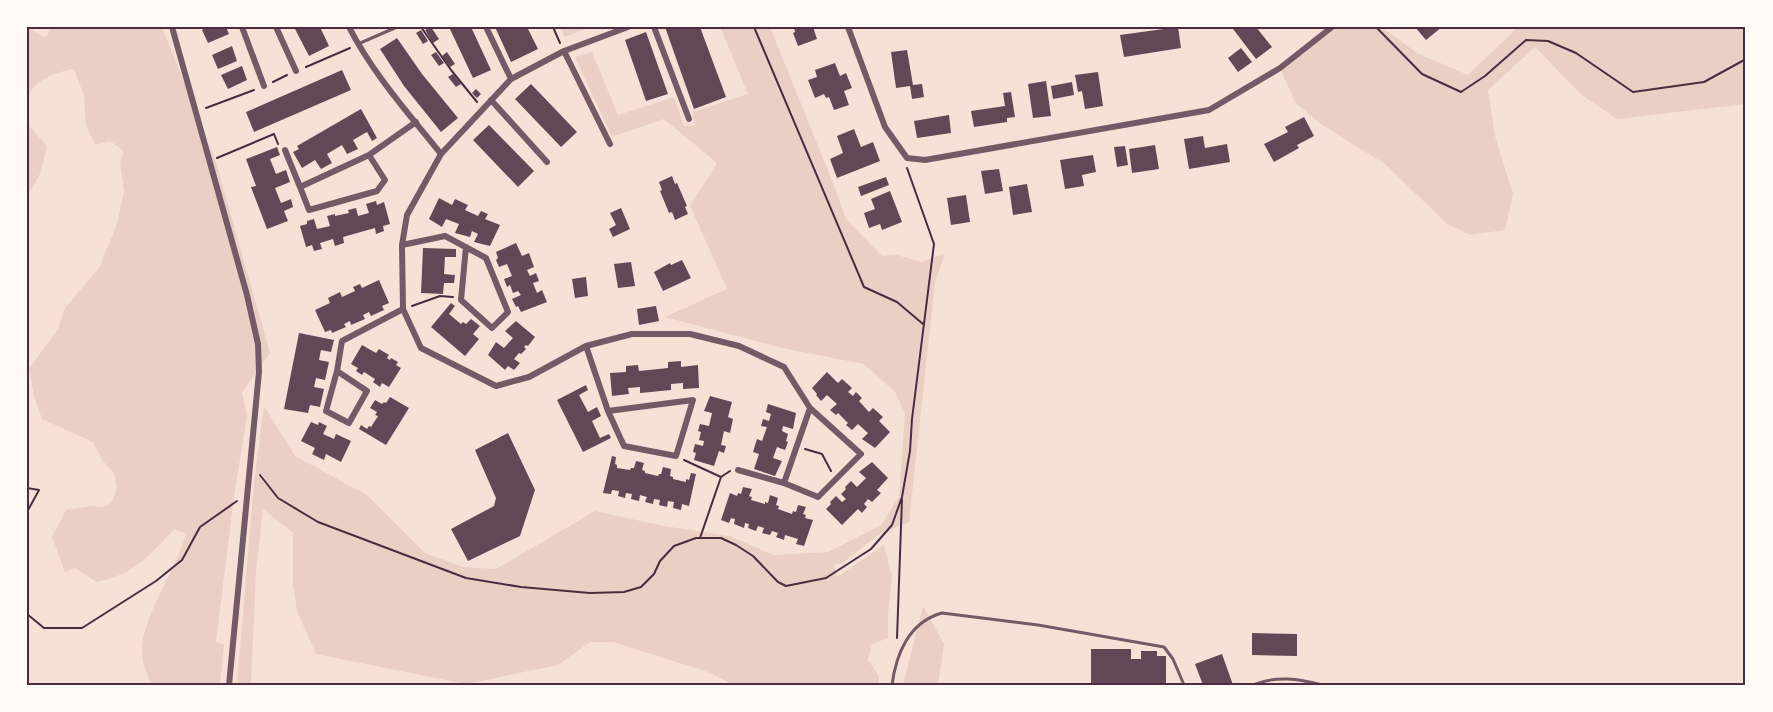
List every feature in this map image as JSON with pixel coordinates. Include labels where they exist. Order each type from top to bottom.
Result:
[{"type":"street","points":[[172,27],[247,294],[258,344],[259,372],[229,685]]},
{"type":"street","points":[[242,27],[264,86]]},
{"type":"street","points":[[276,27],[296,71]]},
{"type":"street","points":[[349,27],[358,44],[441,154]]},
{"type":"street","points":[[486,27],[511,79]]},
{"type":"street","points":[[628,27],[564,51],[511,79],[441,154],[407,215],[402,245],[403,309],[420,348],[496,386],[529,377],[586,346],[632,334],[690,334],[739,346],[784,367],[810,408],[861,454],[818,497],[784,483],[738,470]]},
{"type":"street","points":[[654,27],[689,119]]},
{"type":"street","points":[[848,27],[885,127],[907,158],[925,160],[1209,110],[1280,68],[1332,27]]},
{"type":"street","points":[[564,51],[610,144]]},
{"type":"street","points":[[491,100],[547,162]]},
{"type":"street","points":[[300,187],[369,155],[416,122]]},
{"type":"street","points":[[285,150],[309,210],[377,191],[386,180],[369,155]]},
{"type":"street","points":[[402,245],[445,236],[466,247],[486,258],[508,312],[492,328],[461,300],[466,247]]},
{"type":"street","points":[[336,371],[367,391],[349,423],[326,411],[342,341],[403,309]]},
{"type":"street","points":[[586,346],[608,411],[624,446],[676,456],[693,400],[608,411]]},
{"type":"street","points":[[784,483],[810,408]]},
{"type":"lane","points":[[358,44],[397,27]]},
{"type":"lane","points":[[892,685],[897,658],[908,638],[928,617],[942,613],[1164,647],[1184,685]]},
{"type":"lane","points":[[1253,685],[1272,678],[1299,679],[1322,685]]},
{"type":"path","points":[[421,27],[451,70],[483,109]]},
{"type":"path","points":[[553,27],[564,51]]},
{"type":"path","points":[[754,27],[864,287],[889,297],[923,324]]},
{"type":"path","points":[[1376,27],[1422,74],[1461,92],[1485,76],[1526,40],[1548,41],[1576,53],[1634,92],[1704,82],[1746,59]]},
{"type":"path","points":[[197,111],[264,86],[358,44]]},
{"type":"path","points":[[210,162],[274,134],[278,145],[285,150]]},
{"type":"path","points":[[897,658],[903,497],[934,244],[907,173],[907,158]]},
{"type":"path","points":[[403,309],[440,296],[462,297]]},
{"type":"path","points":[[797,446],[822,454],[837,477]]},
{"type":"path","points":[[676,456],[721,477]]},
{"type":"path","points":[[250,464],[278,498],[318,522],[466,578],[590,593],[624,592],[641,587],[654,574],[660,561],[675,546],[700,538],[721,538],[736,545],[753,556],[778,582],[786,586],[826,578],[871,549],[892,525],[903,497]]},
{"type":"path","points":[[700,538],[721,477],[728,471],[738,470]]},
{"type":"path","points":[[27,488],[39,490],[27,512]]},
{"type":"path","points":[[27,614],[44,628],[82,628],[156,581],[182,560],[200,527],[247,495]]},
{"type":"shaded area","points":[[27,27],[45,38],[52,27],[162,27],[216,162],[270,353],[242,392],[247,416],[234,497],[216,642],[224,645],[220,685],[151,685],[143,662],[146,627],[186,534],[174,529],[140,563],[120,575],[96,582],[75,568],[65,572],[52,537],[66,510],[91,506],[103,507],[111,503],[117,489],[114,473],[102,460],[93,442],[42,419],[34,396],[29,369],[58,329],[65,308],[99,268],[117,224],[124,191],[120,162],[124,151],[110,141],[95,145],[86,125],[84,96],[74,69],[60,72],[39,82],[29,94],[27,101]]},
{"type":"shaded area","points":[[560,27],[590,27],[565,37]]},
{"type":"shaded area","points":[[720,27],[770,27],[846,219],[882,256],[897,255],[922,262],[945,253],[935,283],[909,522],[878,535],[843,563],[834,565],[837,577],[884,545],[892,576],[888,638],[872,644],[868,660],[879,676],[879,685],[733,685],[711,673],[613,642],[590,642],[558,665],[466,684],[316,654],[297,611],[293,584],[293,533],[263,509],[256,572],[251,685],[237,685],[254,482],[264,406],[295,456],[367,495],[425,553],[463,567],[496,569],[595,511],[664,526],[730,536],[773,555],[828,552],[881,525],[899,497],[905,414],[895,392],[864,364],[782,348],[665,317],[727,289],[690,206],[717,163],[664,119],[612,137],[575,57],[592,52],[618,115],[674,97],[684,126],[695,125],[692,112],[748,94]]},
{"type":"shaded area","points":[[1332,27],[1382,27],[1417,53],[1468,75],[1518,27],[1746,27],[1746,104],[1617,119],[1583,96],[1535,47],[1488,90],[1495,136],[1513,194],[1505,230],[1470,235],[1446,223],[1385,164],[1322,125],[1295,102],[1280,68]]},
{"type":"shaded area","points":[[27,120],[29,126],[47,146],[41,172],[27,197]]},
{"type":"shaded area","points":[[923,606],[944,644],[938,685],[903,685]]},
{"type":"building","points":[[207,27],[226,27],[229,34],[208,43],[202,30]]},
{"type":"building","points":[[294,27],[320,27],[329,46],[309,56]]},
{"type":"building","points":[[431,27],[439,39],[433,43],[425,30]]},
{"type":"building","points":[[449,27],[471,27],[491,70],[473,78]]},
{"type":"building","points":[[495,27],[527,27],[538,49],[511,62]]},
{"type":"building","points":[[665,27],[700,27],[726,97],[694,109]]},
{"type":"building","points":[[794,27],[813,27],[817,39],[798,46],[793,33],[795,32]]},
{"type":"building","points":[[1178,27],[1181,48],[1124,57],[1120,35]]},
{"type":"building","points":[[1256,27],[1272,47],[1256,59],[1233,29]]},
{"type":"building","points":[[1415,27],[1442,27],[1426,40]]},
{"type":"building","points":[[421,30],[428,41],[423,44],[416,33]]},
{"type":"building","points":[[646,32],[668,94],[646,101],[625,40]]},
{"type":"building","points":[[397,38],[422,74],[458,118],[441,132],[404,86],[380,49]]},
{"type":"building","points":[[232,46],[237,61],[218,69],[212,55]]},
{"type":"building","points":[[1241,48],[1252,62],[1238,72],[1228,58]]},
{"type":"building","points":[[907,50],[913,85],[922,84],[924,97],[912,99],[910,86],[896,88],[891,52]]},
{"type":"building","points":[[436,52],[444,63],[439,66],[431,55]]},
{"type":"building","points":[[447,52],[455,64],[450,67],[442,56]]},
{"type":"building","points":[[835,63],[840,76],[846,73],[852,88],[844,91],[849,105],[834,110],[829,97],[826,98],[824,94],[815,98],[808,80],[817,77],[815,70]]},
{"type":"building","points":[[242,66],[247,80],[228,89],[221,75]]},
{"type":"building","points":[[342,70],[351,90],[254,132],[246,112]]},
{"type":"building","points":[[1098,72],[1103,106],[1085,109],[1082,91],[1078,92],[1075,75]]},
{"type":"building","points":[[453,74],[461,84],[456,87],[448,77]]},
{"type":"building","points":[[1046,81],[1051,116],[1033,118],[1028,84]]},
{"type":"building","points":[[1072,82],[1074,95],[1053,99],[1051,86]]},
{"type":"building","points":[[531,84],[577,132],[561,147],[515,99]]},
{"type":"building","points":[[476,89],[481,94],[477,98],[472,93]]},
{"type":"building","points":[[1011,92],[1015,117],[1007,118],[1007,122],[974,127],[971,111],[1005,106],[1003,93]]},
{"type":"building","points":[[361,109],[377,138],[372,141],[367,132],[353,140],[358,149],[347,154],[342,145],[327,154],[332,163],[321,169],[315,160],[302,168],[293,152],[299,149],[297,146]]},
{"type":"building","points":[[949,115],[951,133],[917,138],[914,121]]},
{"type":"building","points":[[1304,117],[1314,136],[1297,145],[1299,148],[1274,162],[1264,144],[1288,132],[1285,127]]},
{"type":"building","points":[[489,125],[534,171],[518,187],[473,140]]},
{"type":"building","points":[[854,129],[861,147],[873,142],[880,161],[837,178],[830,159],[843,153],[837,136]]},
{"type":"building","points":[[1203,136],[1205,148],[1227,144],[1230,162],[1189,169],[1184,139]]},
{"type":"building","points":[[1155,145],[1159,169],[1132,173],[1129,149]]},
{"type":"building","points":[[1125,146],[1128,165],[1117,167],[1114,147]]},
{"type":"building","points":[[277,147],[280,155],[270,159],[276,174],[286,170],[290,182],[275,188],[281,203],[291,199],[293,207],[284,211],[288,221],[267,229],[251,187],[256,186],[246,159]]},
{"type":"building","points":[[1093,155],[1096,172],[1082,175],[1084,186],[1065,189],[1060,160]]},
{"type":"building","points":[[999,169],[1003,191],[985,194],[981,171]]},
{"type":"building","points":[[672,176],[687,206],[685,207],[688,214],[675,220],[672,212],[669,213],[660,191],[662,190],[659,182]]},
{"type":"building","points":[[886,177],[889,185],[861,196],[858,187]]},
{"type":"building","points":[[1027,184],[1032,212],[1013,215],[1009,187]]},
{"type":"building","points":[[890,191],[902,222],[882,230],[880,224],[869,228],[864,213],[875,209],[871,199]]},
{"type":"building","points":[[966,195],[970,222],[951,225],[947,198]]},
{"type":"building","points":[[439,198],[452,205],[455,199],[468,205],[465,210],[478,216],[481,211],[488,214],[485,219],[500,225],[490,246],[474,242],[478,234],[472,231],[470,237],[455,233],[459,224],[446,219],[442,227],[429,219]]},
{"type":"building","points":[[376,201],[377,205],[384,202],[390,224],[383,226],[384,231],[376,234],[375,228],[343,237],[344,243],[335,246],[333,239],[320,243],[322,249],[314,251],[312,245],[306,247],[300,226],[307,224],[307,221],[314,219],[317,229],[330,226],[327,216],[349,213],[348,210],[356,208],[358,216],[369,213],[366,204]]},
{"type":"building","points":[[621,208],[630,229],[613,237],[609,229],[616,225],[610,213]]},
{"type":"building","points":[[516,243],[522,256],[529,253],[534,267],[527,270],[530,276],[536,273],[539,281],[533,283],[537,293],[542,290],[547,302],[521,312],[512,299],[521,295],[518,291],[513,293],[510,285],[507,287],[504,279],[512,276],[507,264],[499,267],[496,260],[498,258],[496,252]]},
{"type":"building","points":[[423,248],[456,249],[456,257],[445,257],[444,274],[455,275],[454,283],[444,283],[443,294],[421,293]]},
{"type":"building","points":[[682,260],[691,278],[663,291],[654,272],[670,263],[671,265]]},
{"type":"building","points":[[631,262],[635,286],[618,288],[614,264]]},
{"type":"building","points":[[586,277],[588,296],[575,298],[572,279]]},
{"type":"building","points":[[379,280],[389,303],[382,306],[384,310],[371,316],[369,312],[363,315],[365,319],[351,325],[350,321],[344,324],[346,327],[332,333],[331,330],[325,332],[315,310],[330,303],[328,298],[340,292],[342,297],[355,291],[353,287],[360,284],[362,288]]},
{"type":"building","points":[[451,303],[455,306],[449,314],[461,324],[463,322],[466,324],[471,319],[480,326],[473,334],[479,339],[465,356],[431,327]]},
{"type":"building","points":[[656,306],[659,321],[639,325],[637,309]]},
{"type":"building","points":[[516,321],[535,337],[514,359],[520,363],[514,370],[508,366],[505,370],[488,355],[496,342],[504,348],[513,338],[505,331]]},
{"type":"building","points":[[299,333],[334,340],[331,352],[321,350],[319,360],[329,362],[325,380],[316,378],[314,387],[324,389],[320,407],[310,405],[308,413],[284,409]]},
{"type":"building","points":[[362,345],[376,353],[379,349],[389,355],[387,358],[398,362],[396,365],[401,368],[389,387],[382,383],[380,387],[373,382],[375,379],[364,372],[362,375],[356,371],[358,368],[351,364]]},
{"type":"building","points":[[681,361],[681,367],[698,365],[699,388],[683,389],[683,383],[671,384],[671,390],[640,393],[640,387],[628,388],[629,394],[612,396],[610,373],[626,372],[626,366],[638,365],[639,371],[668,368],[668,362]]},
{"type":"building","points":[[827,372],[838,383],[842,379],[852,388],[848,392],[853,396],[856,392],[862,398],[859,401],[869,412],[873,408],[883,417],[879,421],[890,432],[875,448],[862,439],[868,433],[858,424],[852,430],[838,413],[836,415],[830,410],[837,404],[827,395],[821,401],[816,395],[812,388]]},
{"type":"building","points":[[586,385],[588,390],[579,395],[588,412],[597,407],[601,416],[592,421],[600,438],[609,434],[611,438],[583,452],[557,400]]},
{"type":"building","points":[[710,396],[732,402],[728,417],[733,419],[730,433],[724,431],[721,445],[726,446],[724,453],[719,451],[714,466],[694,460],[696,453],[693,452],[695,444],[703,446],[704,441],[699,440],[701,432],[698,431],[700,424],[709,426],[712,413],[704,411]]},
{"type":"building","points":[[390,397],[409,408],[386,445],[359,429],[361,425],[367,429],[371,427],[378,416],[375,415],[377,412],[370,408],[375,400],[382,404],[386,403]]},
{"type":"building","points":[[768,404],[796,413],[793,429],[783,426],[782,431],[788,434],[786,441],[788,442],[785,450],[777,447],[773,458],[782,461],[775,476],[754,469],[759,454],[753,452],[757,439],[762,441],[767,427],[761,426],[763,419],[769,421],[771,414],[766,412]]},
{"type":"building","points":[[311,422],[318,425],[319,422],[327,426],[323,434],[334,439],[336,434],[351,441],[341,462],[326,454],[324,460],[312,454],[315,448],[301,441]]},
{"type":"building","points":[[508,433],[535,490],[520,536],[468,561],[451,529],[494,506],[496,498],[475,450]]},
{"type":"building","points":[[612,456],[616,457],[617,468],[630,470],[634,468],[636,461],[644,463],[642,470],[645,473],[658,476],[663,467],[671,469],[670,476],[673,479],[686,482],[691,473],[696,474],[689,506],[682,504],[681,510],[673,508],[674,502],[668,501],[667,507],[659,505],[660,500],[654,499],[653,504],[645,502],[647,497],[640,495],[639,501],[631,499],[632,494],[626,493],[625,498],[618,496],[619,491],[612,490],[611,494],[603,493]]},
{"type":"building","points":[[872,462],[888,478],[877,490],[881,493],[872,502],[868,499],[864,504],[867,507],[862,513],[858,509],[842,525],[826,509],[836,496],[842,502],[846,499],[841,494],[846,489],[845,487],[851,481],[857,487],[866,478],[859,472]]},
{"type":"building","points":[[743,487],[752,489],[749,496],[752,497],[751,500],[765,504],[765,502],[768,503],[770,495],[778,498],[776,505],[779,506],[778,509],[792,514],[793,511],[796,512],[798,505],[806,507],[803,514],[806,515],[805,518],[813,520],[804,546],[796,544],[798,539],[785,535],[784,540],[776,537],[778,533],[772,531],[770,535],[762,533],[764,528],[758,526],[756,531],[748,528],[749,524],[745,523],[744,528],[734,524],[735,519],[731,518],[729,523],[721,520],[730,493],[737,496],[738,493],[741,494]]},
{"type":"building","points":[[1252,633],[1297,634],[1297,656],[1252,655]]},
{"type":"building","points":[[1091,649],[1131,649],[1131,659],[1141,659],[1141,651],[1157,651],[1157,656],[1166,656],[1166,683],[1091,684]]},
{"type":"building","points":[[1222,654],[1233,685],[1203,685],[1195,664]]}]
